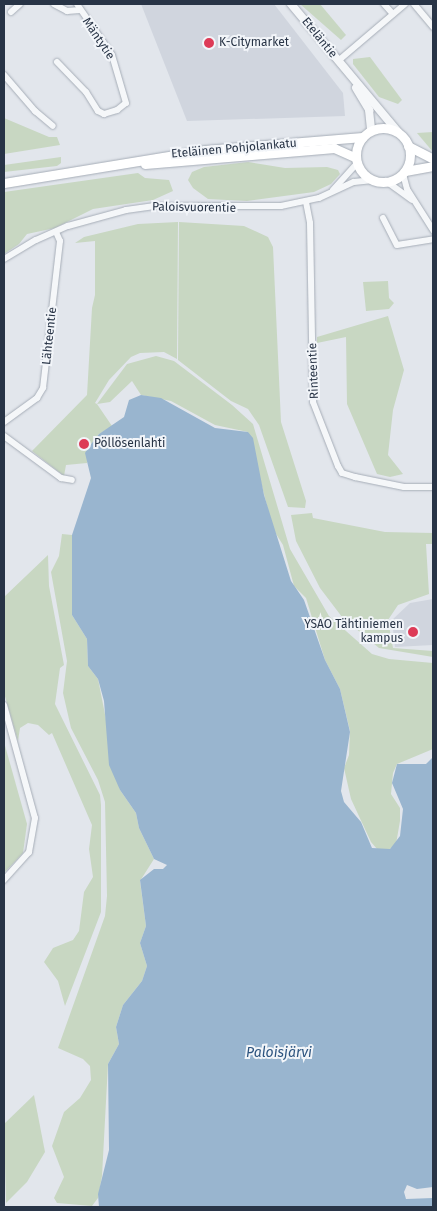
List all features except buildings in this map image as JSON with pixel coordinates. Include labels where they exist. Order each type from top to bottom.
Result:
[{"type":"main road","points":[[433,159],[422,156],[408,146],[398,132],[384,128],[371,130],[362,137],[357,161],[364,174],[374,180],[386,181],[404,172],[433,166]]},
{"type":"main road","name":"Eteläinen Pohjolankatu","points":[[4,183],[205,150],[362,137]]},
{"type":"main road","points":[[404,172],[409,160],[408,146]]},
{"type":"main road","name":"Eteläinen Pohjolankatu","points":[[107,167],[328,148],[346,151],[357,161]]},
{"type":"street","points":[[11,12],[20,4]]},
{"type":"street","points":[[54,4],[67,12],[78,7]]},
{"type":"street","name":"Eteläntie","points":[[291,4],[398,132]]},
{"type":"street","points":[[384,4],[393,14]]},
{"type":"street","points":[[338,61],[405,4]]},
{"type":"street","points":[[414,4],[433,27]]},
{"type":"street","name":"Mäntytie","points":[[56,62],[86,92],[98,111],[104,114],[117,110],[126,103],[112,55],[78,7]]},
{"type":"street","name":"Eteläntie","points":[[347,73],[369,110],[371,130]]},
{"type":"street","points":[[4,74],[35,111],[53,126]]},
{"type":"street","name":"Paloisvuorentie","points":[[332,191],[357,161]]},
{"type":"street","points":[[404,172],[415,202],[433,230]]},
{"type":"street","name":"Paloisvuorentie","points":[[4,259],[56,232],[106,214],[153,206],[258,208],[306,202],[354,182],[374,180]]},
{"type":"street","points":[[386,181],[415,202]]},
{"type":"street","name":"Rinteentie","points":[[306,202],[310,223],[314,402],[338,466],[342,473],[355,477],[404,487],[433,487]]},
{"type":"street","points":[[382,218],[397,245],[433,239]]},
{"type":"street","name":"Lähteentie","points":[[4,422],[38,398],[43,388],[60,241],[56,232]]},
{"type":"street","points":[[4,436],[61,478],[72,480]]},
{"type":"street","points":[[4,704],[35,818],[29,852],[4,880]]},
{"type":"shaded area","points":[[141,4],[274,4],[343,93],[345,116],[187,121]]},
{"type":"shaded area","name":"YSAO Tähtiniemen kampus","points":[[433,599],[433,645],[395,647],[392,620],[410,603]]},
{"type":"green space","points":[[300,4],[320,4],[346,35],[341,40]]},
{"type":"green space","points":[[370,57],[402,100],[398,104],[379,97],[353,64],[353,59]]},
{"type":"green space","points":[[4,118],[49,137],[57,137],[60,145],[4,154]]},
{"type":"green space","points":[[433,132],[433,152],[417,133]]},
{"type":"green space","points":[[61,157],[61,163],[57,166],[4,172],[4,165]]},
{"type":"green space","points":[[248,162],[285,168],[327,167],[338,170],[340,174],[331,184],[314,192],[247,201],[208,199],[193,188],[188,180],[192,172],[204,167]]},
{"type":"green space","points":[[138,173],[145,178],[169,180],[173,191],[153,200],[93,209],[55,228],[27,234],[19,244],[4,254],[4,192]]},
{"type":"green space","points":[[178,222],[177,359],[164,352],[140,353],[131,357],[109,380],[95,403],[112,426],[99,434],[88,448],[87,463],[66,465],[64,476],[32,451],[87,395],[92,308],[95,295],[95,241],[75,243],[84,237],[138,224]]},
{"type":"green space","points":[[179,222],[244,226],[268,237],[273,247],[281,422],[306,501],[305,508],[288,507],[259,425],[248,409],[231,401],[178,360]]},
{"type":"green space","points":[[388,281],[389,298],[394,303],[389,309],[366,311],[363,282]]},
{"type":"green space","points":[[388,316],[404,370],[393,410],[388,455],[403,474],[390,477],[377,474],[347,404],[346,337],[317,343],[317,337]]},
{"type":"green space","points":[[156,356],[174,361],[232,405],[253,424],[290,549],[329,616],[372,654],[389,659],[433,663],[433,749],[397,764],[393,773],[391,794],[400,808],[400,821],[396,844],[390,849],[377,849],[371,842],[351,799],[344,768],[349,755],[350,731],[340,689],[325,660],[306,598],[294,586],[283,545],[273,529],[248,432],[215,425],[171,401],[141,395],[132,381],[110,402],[97,404],[127,364]]},
{"type":"green space","points":[[312,513],[313,518],[385,532],[433,533],[433,544],[426,544],[429,594],[398,605],[388,620],[393,648],[433,651],[433,657],[379,648],[342,617],[320,588],[296,541],[291,515]]},
{"type":"green space","points":[[62,534],[72,535],[72,615],[87,639],[88,666],[98,679],[120,790],[136,813],[139,828],[154,859],[140,881],[146,926],[140,943],[147,966],[142,981],[123,1005],[116,1027],[119,1044],[108,1064],[102,1176],[98,1198],[92,1206],[57,1203],[54,1198],[64,1177],[52,1146],[64,1112],[80,1098],[91,1080],[90,1066],[83,1059],[58,1048],[105,916],[107,896],[105,802],[98,780],[71,728],[63,693],[67,661],[51,572],[59,556]]},
{"type":"green space","points":[[48,555],[49,586],[64,665],[60,668],[55,704],[100,795],[101,805],[101,912],[65,1006],[58,981],[44,962],[53,948],[73,940],[79,931],[84,892],[93,877],[89,849],[92,825],[52,733],[49,735],[38,725],[28,723],[20,728],[18,741],[4,693],[4,597]]},
{"type":"green space","points":[[4,742],[27,824],[23,853],[4,873]]},
{"type":"green space","points":[[34,1095],[45,1152],[27,1182],[6,1203],[4,1124]]},
{"type":"water","name":"Paloisjärvi","points":[[141,395],[161,398],[215,428],[248,432],[253,438],[264,495],[291,581],[304,600],[325,660],[340,689],[350,732],[341,791],[344,802],[361,822],[372,848],[390,849],[400,836],[403,809],[392,783],[397,764],[426,764],[433,757],[433,1187],[417,1189],[407,1185],[404,1192],[406,1199],[433,1198],[433,1207],[99,1207],[98,1194],[109,1150],[108,1064],[119,1044],[116,1027],[123,1005],[142,981],[147,966],[140,943],[146,926],[140,880],[154,869],[163,869],[167,865],[154,859],[139,828],[136,813],[120,790],[109,765],[104,701],[98,679],[88,666],[87,639],[72,615],[72,535],[91,478],[85,453],[99,434],[124,417],[129,400]]},
{"type":"place","name":"K-Citymarket","points":[[209,43]]},
{"type":"place","name":"Pöllösenlahti","points":[[84,444]]},
{"type":"place","name":"YSAO Tähtiniemen kampus","points":[[413,632]]}]
